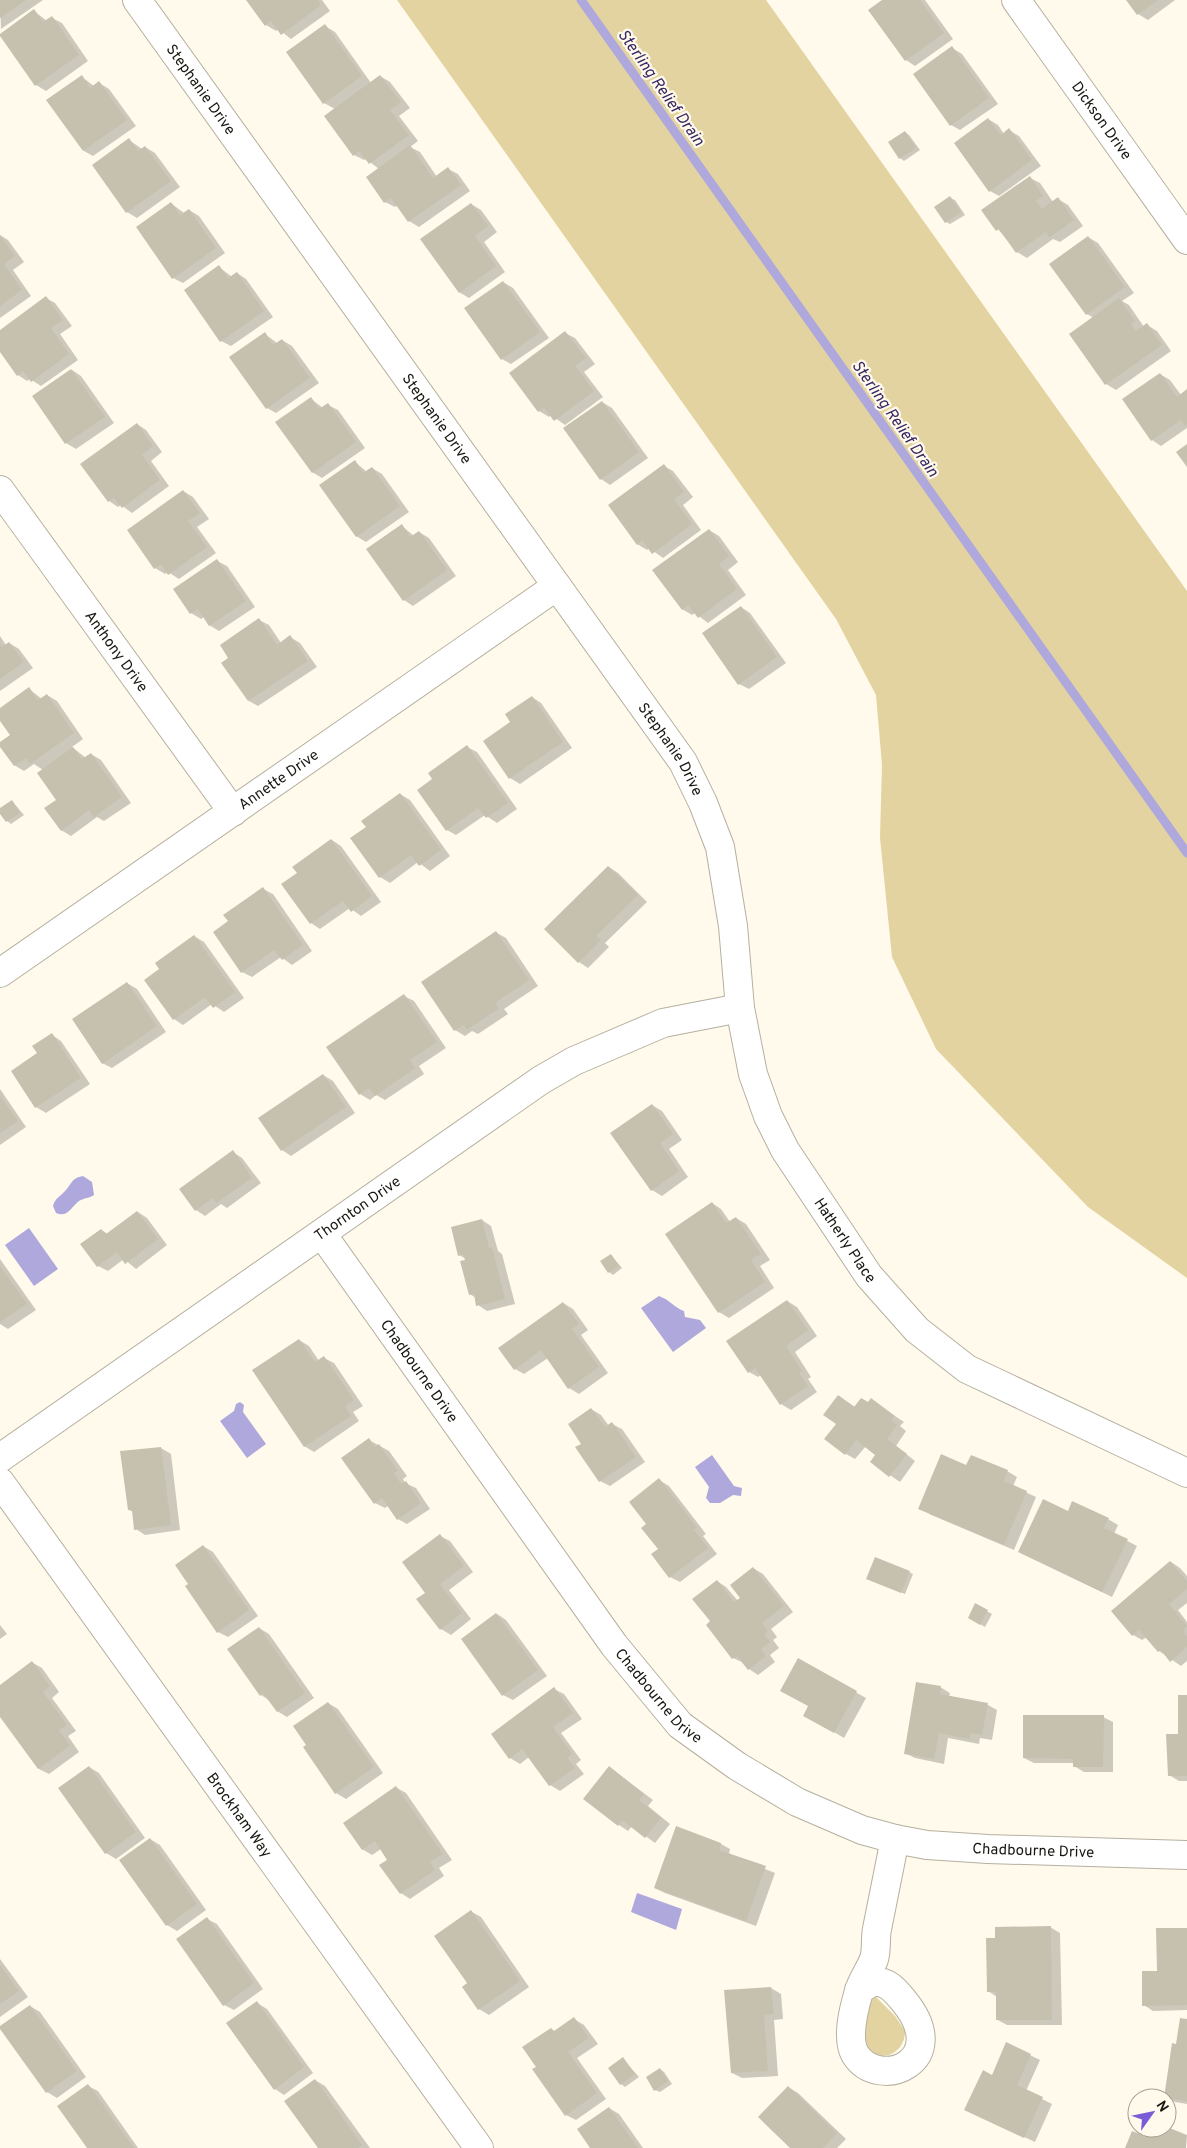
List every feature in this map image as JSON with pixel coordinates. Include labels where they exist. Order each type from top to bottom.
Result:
[{"type":"street","name":"Stephanie Drive","points":[[137,0],[682,762],[703,803],[720,847]]},
{"type":"street","name":"Dickson Drive","points":[[1016,0],[1184,229]]},
{"type":"street","name":"Anthony Drive","points":[[0,490],[233,812]]},
{"type":"street","name":"Annette Drive","points":[[0,973],[557,586]]},
{"type":"street","name":"Hatherly Place","points":[[720,847],[733,926],[740,1008],[753,1074],[768,1116],[784,1150],[870,1276],[918,1330],[967,1369],[1187,1473]]},
{"type":"street","name":"Thornton Drive","points":[[0,1458],[541,1080],[574,1061],[663,1022],[740,1008]]},
{"type":"street","name":"Chadbourne Drive","points":[[322,1234],[614,1645],[680,1725],[737,1766],[796,1802],[837,1820],[894,1839],[988,1849],[1187,1855]]},
{"type":"street","name":"Brockham Way","points":[[0,1482],[479,2148]]},
{"type":"street","points":[[874,1958],[894,1989],[918,2020],[921,2042],[918,2053],[908,2064],[896,2069],[873,2069],[863,2064],[851,2044],[851,2032],[859,1990],[874,1958],[894,1839]]},
{"type":"street","points":[[859,1990],[872,1982],[878,1981],[894,1989]]},
{"type":"shaded area","name":"Sterling Relief Drain","points":[[397,0],[766,0],[1187,591],[1187,1278],[1088,1207],[936,1049],[892,957],[880,838],[882,765],[876,695],[836,619]]},
{"type":"shaded area","points":[[83,1176],[92,1182],[94,1195],[79,1201],[64,1214],[56,1213],[53,1206],[55,1201],[74,1180]]},
{"type":"shaded area","points":[[29,1228],[58,1269],[34,1286],[5,1245]]},
{"type":"shaded area","points":[[659,1296],[684,1311],[685,1317],[700,1320],[706,1328],[673,1352],[641,1308]]},
{"type":"shaded area","points":[[240,1402],[244,1405],[243,1412],[266,1444],[247,1458],[220,1421],[234,1411],[236,1404]]},
{"type":"shaded area","points":[[712,1455],[734,1486],[742,1488],[741,1496],[733,1495],[720,1503],[710,1503],[706,1498],[709,1487],[695,1467]]},
{"type":"shaded area","points":[[637,1893],[682,1909],[676,1930],[631,1912]]},
{"type":"shaded area","points":[[875,1996],[895,2016],[905,2031],[899,2048],[886,2056],[873,2054],[867,2049],[864,2041],[864,2032],[870,2006]]},
{"type":"building","points":[[0,0],[26,0],[0,18]]},
{"type":"building","points":[[246,0],[317,0],[321,5],[281,35],[271,21],[265,26]]},
{"type":"building","points":[[882,0],[920,0],[944,33],[905,61],[868,10]]},
{"type":"building","points":[[1126,0],[1158,0],[1137,15]]},
{"type":"building","points":[[34,9],[43,22],[52,16],[79,55],[35,86],[0,36],[0,34]]},
{"type":"building","points":[[325,24],[362,76],[323,104],[286,52]]},
{"type":"building","points":[[952,46],[989,98],[950,126],[913,74]]},
{"type":"building","points":[[82,75],[90,88],[99,81],[127,120],[83,151],[46,100]]},
{"type":"building","points":[[380,75],[401,102],[390,110],[409,135],[369,164],[359,151],[353,156],[324,116]]},
{"type":"building","points":[[988,118],[1001,135],[1009,128],[1032,160],[989,192],[954,143]]},
{"type":"building","points":[[905,131],[916,148],[899,159],[888,142]]},
{"type":"building","points":[[129,138],[138,151],[145,146],[171,181],[126,213],[92,165]]},
{"type":"building","points":[[410,145],[433,178],[448,167],[461,185],[408,222],[391,198],[384,203],[366,177]]},
{"type":"building","points":[[1030,176],[1043,196],[1036,201],[1042,209],[1058,197],[1074,220],[1049,238],[1046,232],[1016,253],[999,229],[996,231],[981,210]]},
{"type":"building","points":[[950,196],[961,212],[945,223],[934,207]]},
{"type":"building","points":[[171,202],[180,215],[189,209],[216,248],[172,279],[136,227]]},
{"type":"building","points":[[471,203],[488,226],[475,236],[496,266],[459,293],[420,239]]},
{"type":"building","points":[[0,235],[15,256],[4,264],[22,290],[0,306]]},
{"type":"building","points":[[1088,236],[1125,287],[1086,315],[1049,264]]},
{"type":"building","points":[[219,265],[228,278],[237,272],[264,311],[220,342],[184,290]]},
{"type":"building","points":[[503,281],[540,332],[501,360],[464,308]]},
{"type":"building","points":[[46,296],[63,320],[51,328],[69,354],[31,382],[23,371],[17,376],[0,352],[0,330]]},
{"type":"building","points":[[1119,298],[1135,321],[1131,324],[1136,331],[1147,323],[1162,345],[1105,385],[1069,334]]},
{"type":"building","points":[[565,331],[586,358],[575,366],[594,391],[554,421],[544,408],[538,412],[509,373]]},
{"type":"building","points":[[265,332],[273,345],[282,339],[310,378],[266,409],[229,357]]},
{"type":"building","points":[[71,369],[105,417],[65,444],[32,396]]},
{"type":"building","points":[[1160,373],[1177,397],[1187,389],[1187,424],[1185,426],[1181,420],[1151,441],[1122,399]]},
{"type":"building","points":[[311,397],[319,409],[328,403],[356,442],[312,473],[275,422]]},
{"type":"building","points":[[602,401],[639,452],[600,480],[563,428]]},
{"type":"building","points":[[137,423],[153,446],[142,455],[160,480],[122,508],[114,498],[108,502],[80,464]]},
{"type":"building","points":[[1187,444],[1187,467],[1176,452]]},
{"type":"building","points":[[355,460],[363,473],[372,467],[400,506],[356,537],[319,485]]},
{"type":"building","points":[[664,464],[684,492],[674,499],[692,524],[652,554],[642,540],[637,545],[608,505]]},
{"type":"building","points":[[183,490],[200,513],[188,521],[207,547],[168,575],[161,564],[154,569],[127,530]]},
{"type":"building","points":[[402,524],[410,537],[419,531],[447,570],[403,601],[366,549]]},
{"type":"building","points":[[709,529],[729,556],[719,564],[737,589],[698,618],[688,605],[682,610],[652,570]]},
{"type":"building","points":[[217,559],[246,601],[209,626],[198,609],[190,614],[173,589]]},
{"type":"building","points":[[741,606],[777,657],[738,685],[702,633]]},
{"type":"building","points":[[259,618],[277,645],[290,635],[308,661],[248,701],[221,663],[228,658],[220,645]]},
{"type":"building","points":[[9,642],[24,662],[0,679],[0,643],[2,647]]},
{"type":"building","points":[[29,687],[38,700],[47,694],[74,733],[30,764],[26,758],[14,766],[0,747],[0,742],[10,735],[0,721],[0,708]]},
{"type":"building","points":[[532,696],[563,742],[509,779],[483,741],[510,722],[505,714]]},
{"type":"building","points":[[467,745],[508,803],[486,818],[478,808],[446,831],[417,790],[432,779],[428,773]]},
{"type":"building","points":[[73,747],[82,759],[91,753],[122,797],[94,817],[89,810],[61,831],[44,808],[56,800],[37,773]]},
{"type":"building","points":[[400,793],[441,850],[419,866],[411,855],[379,878],[350,838],[366,827],[361,821]]},
{"type":"building","points":[[12,800],[20,813],[6,822],[0,814],[0,808]]},
{"type":"building","points":[[331,839],[372,896],[351,912],[343,901],[310,924],[281,884],[297,873],[292,867]]},
{"type":"building","points":[[608,866],[638,895],[596,936],[601,940],[578,963],[544,929]]},
{"type":"building","points":[[263,887],[303,945],[282,960],[274,950],[241,973],[213,932],[228,921],[223,915]]},
{"type":"building","points":[[496,931],[529,980],[495,1003],[499,1008],[467,1030],[464,1025],[454,1031],[421,982]]},
{"type":"building","points":[[194,935],[235,992],[213,1008],[205,997],[173,1020],[144,980],[159,969],[155,963]]},
{"type":"building","points":[[127,982],[157,1026],[102,1064],[72,1019]]},
{"type":"building","points":[[404,994],[437,1042],[410,1060],[415,1068],[375,1096],[369,1088],[359,1095],[326,1047]]},
{"type":"building","points":[[52,1033],[81,1078],[35,1108],[11,1071],[37,1053],[32,1046]]},
{"type":"building","points":[[323,1074],[346,1107],[281,1151],[258,1118]]},
{"type":"building","points":[[0,1096],[18,1121],[0,1133]]},
{"type":"building","points":[[652,1104],[673,1134],[660,1143],[679,1171],[651,1191],[610,1133]]},
{"type":"building","points":[[233,1150],[252,1178],[216,1203],[213,1198],[195,1211],[179,1189]]},
{"type":"building","points":[[712,1202],[726,1223],[736,1217],[761,1254],[751,1260],[765,1282],[718,1313],[665,1234]]},
{"type":"building","points":[[137,1211],[158,1239],[125,1264],[117,1252],[97,1267],[80,1244],[101,1229],[106,1234]]},
{"type":"building","points":[[482,1219],[489,1248],[492,1247],[505,1299],[476,1306],[474,1294],[469,1295],[460,1261],[465,1260],[463,1254],[458,1256],[451,1227]]},
{"type":"building","points":[[611,1254],[619,1266],[608,1273],[600,1261]]},
{"type":"building","points":[[0,1266],[27,1304],[0,1322]]},
{"type":"building","points":[[787,1300],[808,1330],[786,1346],[802,1371],[799,1373],[808,1386],[780,1405],[755,1368],[748,1373],[726,1341]]},
{"type":"building","points":[[563,1302],[579,1324],[572,1329],[599,1367],[568,1389],[541,1350],[514,1370],[498,1348]]},
{"type":"building","points":[[299,1339],[315,1362],[324,1356],[354,1400],[345,1406],[351,1416],[304,1447],[252,1370]]},
{"type":"building","points":[[838,1395],[854,1407],[861,1398],[868,1402],[871,1398],[895,1416],[891,1420],[897,1425],[887,1439],[907,1454],[889,1477],[870,1462],[875,1455],[856,1440],[845,1455],[824,1439],[836,1424],[823,1415]]},
{"type":"building","points":[[591,1408],[605,1427],[612,1422],[636,1457],[599,1482],[575,1447],[581,1444],[568,1424]]},
{"type":"building","points":[[369,1438],[375,1447],[379,1444],[398,1471],[394,1473],[401,1484],[406,1481],[421,1503],[397,1520],[382,1498],[374,1504],[341,1458]]},
{"type":"building","points":[[161,1447],[171,1525],[134,1530],[132,1510],[128,1510],[120,1451]]},
{"type":"building","points":[[941,1454],[966,1465],[971,1455],[1008,1470],[1004,1481],[1027,1491],[1004,1545],[918,1509]]},
{"type":"building","points":[[659,1478],[697,1528],[694,1530],[708,1548],[669,1578],[651,1554],[658,1549],[641,1528],[646,1524],[629,1502]]},
{"type":"building","points":[[1043,1499],[1068,1511],[1072,1501],[1109,1518],[1104,1528],[1128,1539],[1102,1592],[1018,1552]]},
{"type":"building","points":[[440,1534],[464,1566],[440,1584],[462,1613],[440,1630],[416,1599],[425,1593],[402,1562]]},
{"type":"building","points":[[203,1545],[249,1610],[217,1633],[185,1586],[188,1584],[175,1565]]},
{"type":"building","points":[[875,1557],[910,1571],[901,1593],[866,1579]]},
{"type":"building","points":[[1170,1561],[1187,1581],[1187,1589],[1169,1604],[1187,1626],[1183,1631],[1187,1637],[1187,1647],[1170,1662],[1161,1650],[1158,1652],[1139,1630],[1132,1636],[1111,1611]]},
{"type":"building","points":[[753,1567],[784,1606],[762,1623],[768,1631],[764,1634],[770,1642],[761,1649],[766,1656],[748,1670],[737,1656],[732,1659],[706,1625],[710,1621],[692,1599],[717,1580],[734,1602],[740,1598],[730,1585]]},
{"type":"building","points":[[975,1603],[988,1610],[980,1625],[968,1618]]},
{"type":"building","points":[[496,1613],[538,1670],[502,1696],[461,1639]]},
{"type":"building","points":[[259,1627],[305,1693],[277,1712],[263,1693],[260,1696],[227,1649]]},
{"type":"building","points":[[798,1658],[857,1691],[834,1733],[803,1716],[808,1706],[780,1691]]},
{"type":"building","points":[[32,1661],[50,1686],[43,1692],[67,1725],[59,1730],[70,1746],[38,1769],[0,1717],[0,1685]]},
{"type":"building","points":[[916,1682],[941,1686],[940,1694],[988,1703],[982,1735],[971,1733],[969,1739],[939,1733],[934,1759],[904,1754]]},
{"type":"building","points":[[554,1687],[573,1713],[553,1727],[572,1754],[567,1758],[575,1768],[549,1786],[522,1749],[509,1759],[491,1734]]},
{"type":"building","points":[[1178,1695],[1187,1695],[1187,1776],[1168,1776],[1166,1734],[1178,1734]]},
{"type":"building","points":[[328,1702],[374,1767],[335,1794],[303,1747],[306,1745],[293,1726]]},
{"type":"building","points":[[1023,1715],[1104,1715],[1103,1767],[1073,1767],[1073,1759],[1023,1758]]},
{"type":"building","points":[[89,1766],[136,1832],[105,1854],[58,1788]]},
{"type":"building","points":[[609,1766],[644,1794],[639,1800],[661,1818],[645,1838],[622,1820],[618,1826],[583,1799]]},
{"type":"building","points":[[396,1786],[443,1854],[430,1862],[435,1870],[400,1894],[379,1865],[387,1860],[375,1841],[362,1850],[343,1823]]},
{"type":"building","points":[[676,1826],[721,1843],[719,1850],[766,1866],[746,1921],[654,1888]]},
{"type":"building","points":[[150,1838],[197,1904],[166,1926],[119,1860]]},
{"type":"building","points":[[471,1910],[520,1981],[478,2010],[462,1987],[467,1983],[434,1936]]},
{"type":"building","points":[[207,1917],[254,1983],[223,2006],[176,1939]]},
{"type":"building","points":[[1051,1926],[1052,2020],[996,2020],[996,1992],[987,1992],[986,1938],[995,1938],[995,1927]]},
{"type":"building","points":[[1156,1928],[1187,1928],[1187,2005],[1142,2006],[1142,1971],[1157,1971]]},
{"type":"building","points":[[0,1965],[19,1991],[0,2004]]},
{"type":"building","points":[[771,1987],[774,2014],[764,2015],[768,2071],[731,2073],[724,1990]]},
{"type":"building","points":[[257,2001],[304,2067],[274,2090],[226,2023]]},
{"type":"building","points":[[30,2005],[77,2071],[46,2093],[0,2029],[0,2026]]},
{"type":"building","points":[[574,2017],[589,2038],[568,2052],[597,2093],[565,2116],[532,2069],[536,2067],[522,2047],[551,2028],[554,2031]]},
{"type":"building","points":[[1180,2018],[1187,2019],[1187,2101],[1177,2100],[1177,2088],[1165,2088],[1172,2043],[1176,2044]]},
{"type":"building","points":[[1006,2042],[1031,2054],[1017,2085],[1043,2097],[1024,2138],[964,2110],[983,2070],[992,2075]]},
{"type":"building","points":[[623,2057],[635,2074],[620,2085],[608,2068]]},
{"type":"building","points":[[660,2068],[668,2081],[654,2091],[646,2077]]},
{"type":"building","points":[[315,2079],[362,2145],[358,2148],[318,2148],[284,2101]]},
{"type":"building","points":[[88,2084],[134,2148],[87,2148],[57,2106]]},
{"type":"building","points":[[788,2086],[837,2133],[823,2148],[790,2148],[758,2117]]},
{"type":"building","points":[[609,2107],[638,2148],[590,2148],[577,2129]]},
{"type":"building","points":[[1177,2131],[1187,2135],[1186,2148],[1125,2148],[1129,2138],[1177,2138]]},
{"type":"waterway","name":"Sterling Relief Drain","points":[[581,0],[1187,853]]}]
